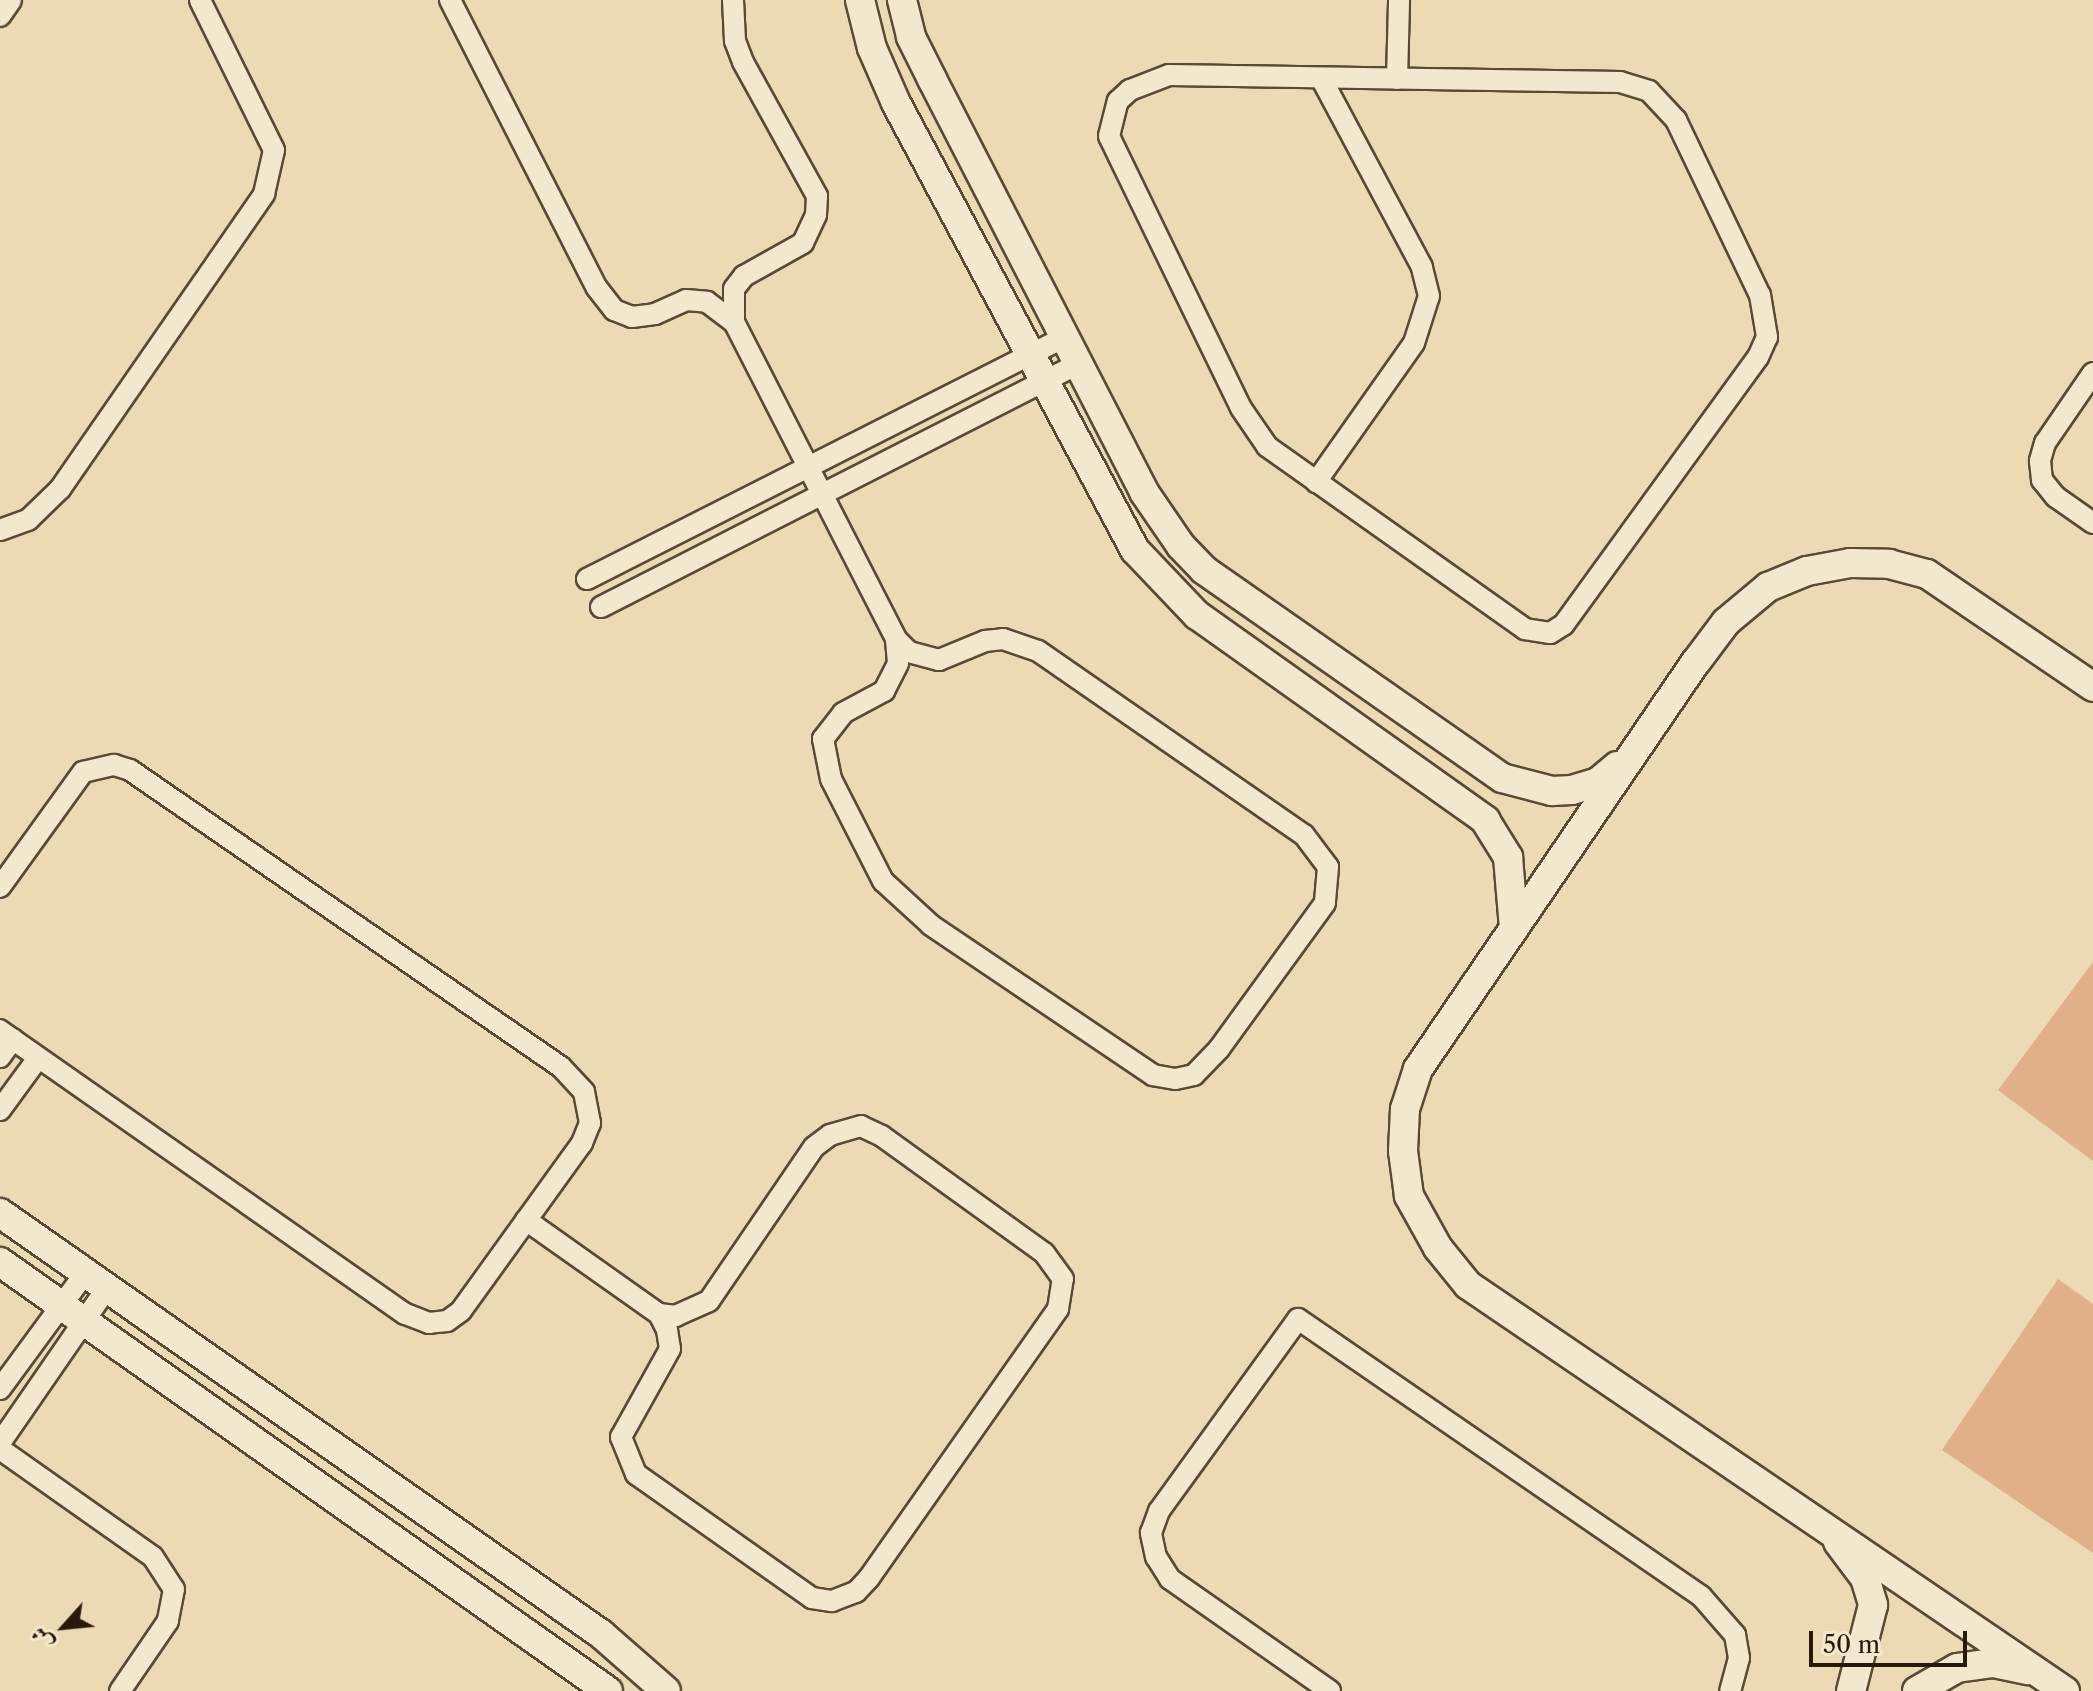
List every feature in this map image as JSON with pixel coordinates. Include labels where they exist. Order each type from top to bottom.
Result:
[{"type":"street","points":[[0,16],[11,0]]},
{"type":"street","points":[[0,530],[28,520],[60,489],[264,194],[273,169],[270,139],[200,0]]},
{"type":"street","points":[[450,0],[597,288],[614,310],[632,317],[655,314],[686,300],[707,302],[734,322],[896,639],[909,652],[939,660],[985,641],[1003,639],[1030,647],[1304,835],[1319,851],[1328,867],[1325,903],[1219,1049],[1194,1075],[1175,1079],[1153,1075],[931,925],[883,881],[831,779],[823,739],[843,713],[884,691],[898,663],[896,639]]},
{"type":"street","points":[[733,0],[735,41],[743,62],[817,196],[816,215],[803,243],[744,276],[734,289],[734,322]]},
{"type":"street","points":[[860,0],[872,48],[896,103],[1108,506],[1163,585],[1254,657],[1485,820],[1508,857],[1514,929]]},
{"type":"street","points":[[902,0],[911,37],[1144,492],[1204,570],[1480,765],[1527,786],[1572,790],[1598,782],[1636,750]]},
{"type":"street","points":[[1397,79],[1399,0]]},
{"type":"street","points":[[1169,75],[1397,79],[1620,82],[1649,91],[1676,120],[1760,295],[1767,337],[1576,615],[1550,633],[1525,629],[1267,446],[1241,408],[1109,136],[1118,101],[1139,85],[1169,75]]},
{"type":"street","points":[[1316,482],[1414,343],[1429,296],[1422,267],[1321,78]]},
{"type":"street","points":[[587,579],[1065,337]]},
{"type":"street","points":[[601,607],[1078,364]]},
{"type":"street","points":[[2093,373],[2045,443],[2040,461],[2042,480],[2056,497],[2093,523]]},
{"type":"street","points":[[2065,1691],[1809,1514],[1468,1285],[1438,1248],[1409,1196],[1403,1151],[1405,1109],[1418,1069],[1726,622],[1768,587],[1807,571],[1850,563],[1889,564],[1927,574],[2093,687]]},
{"type":"street","points":[[0,887],[7,860],[83,772],[114,765],[130,770],[561,1067],[584,1092],[590,1123],[461,1311],[447,1321],[429,1323],[405,1314],[6,1035],[0,1057]]},
{"type":"street","points":[[0,1110],[38,1058]]},
{"type":"street","points":[[526,1220],[659,1314],[670,1349],[621,1437],[636,1474],[812,1598],[832,1601],[856,1592],[869,1578],[1058,1309],[1063,1279],[1044,1253],[882,1136],[861,1126],[830,1135],[814,1147],[709,1301],[696,1311],[659,1314]]},
{"type":"street","points":[[0,1213],[601,1634],[666,1691]]},
{"type":"street","points":[[0,1262],[608,1691]]},
{"type":"street","points":[[96,1280],[73,1314],[0,1446],[153,1557],[174,1589],[168,1621],[120,1691]]},
{"type":"street","points":[[0,1389],[73,1314]]},
{"type":"street","points":[[1330,1691],[1170,1579],[1156,1557],[1151,1533],[1159,1511],[1298,1319],[1701,1596],[1735,1635],[1739,1658],[1730,1691]]},
{"type":"street","points":[[1809,1514],[1846,1550],[1865,1578],[1873,1605],[1851,1691]]},
{"type":"street","points":[[1917,1691],[1957,1668],[1994,1663],[2039,1672]]},
{"type":"building","points":[[2093,962],[2093,1161],[1998,1090]]},
{"type":"building","points":[[2058,1279],[2093,1304],[2093,1553],[1942,1450]]}]
